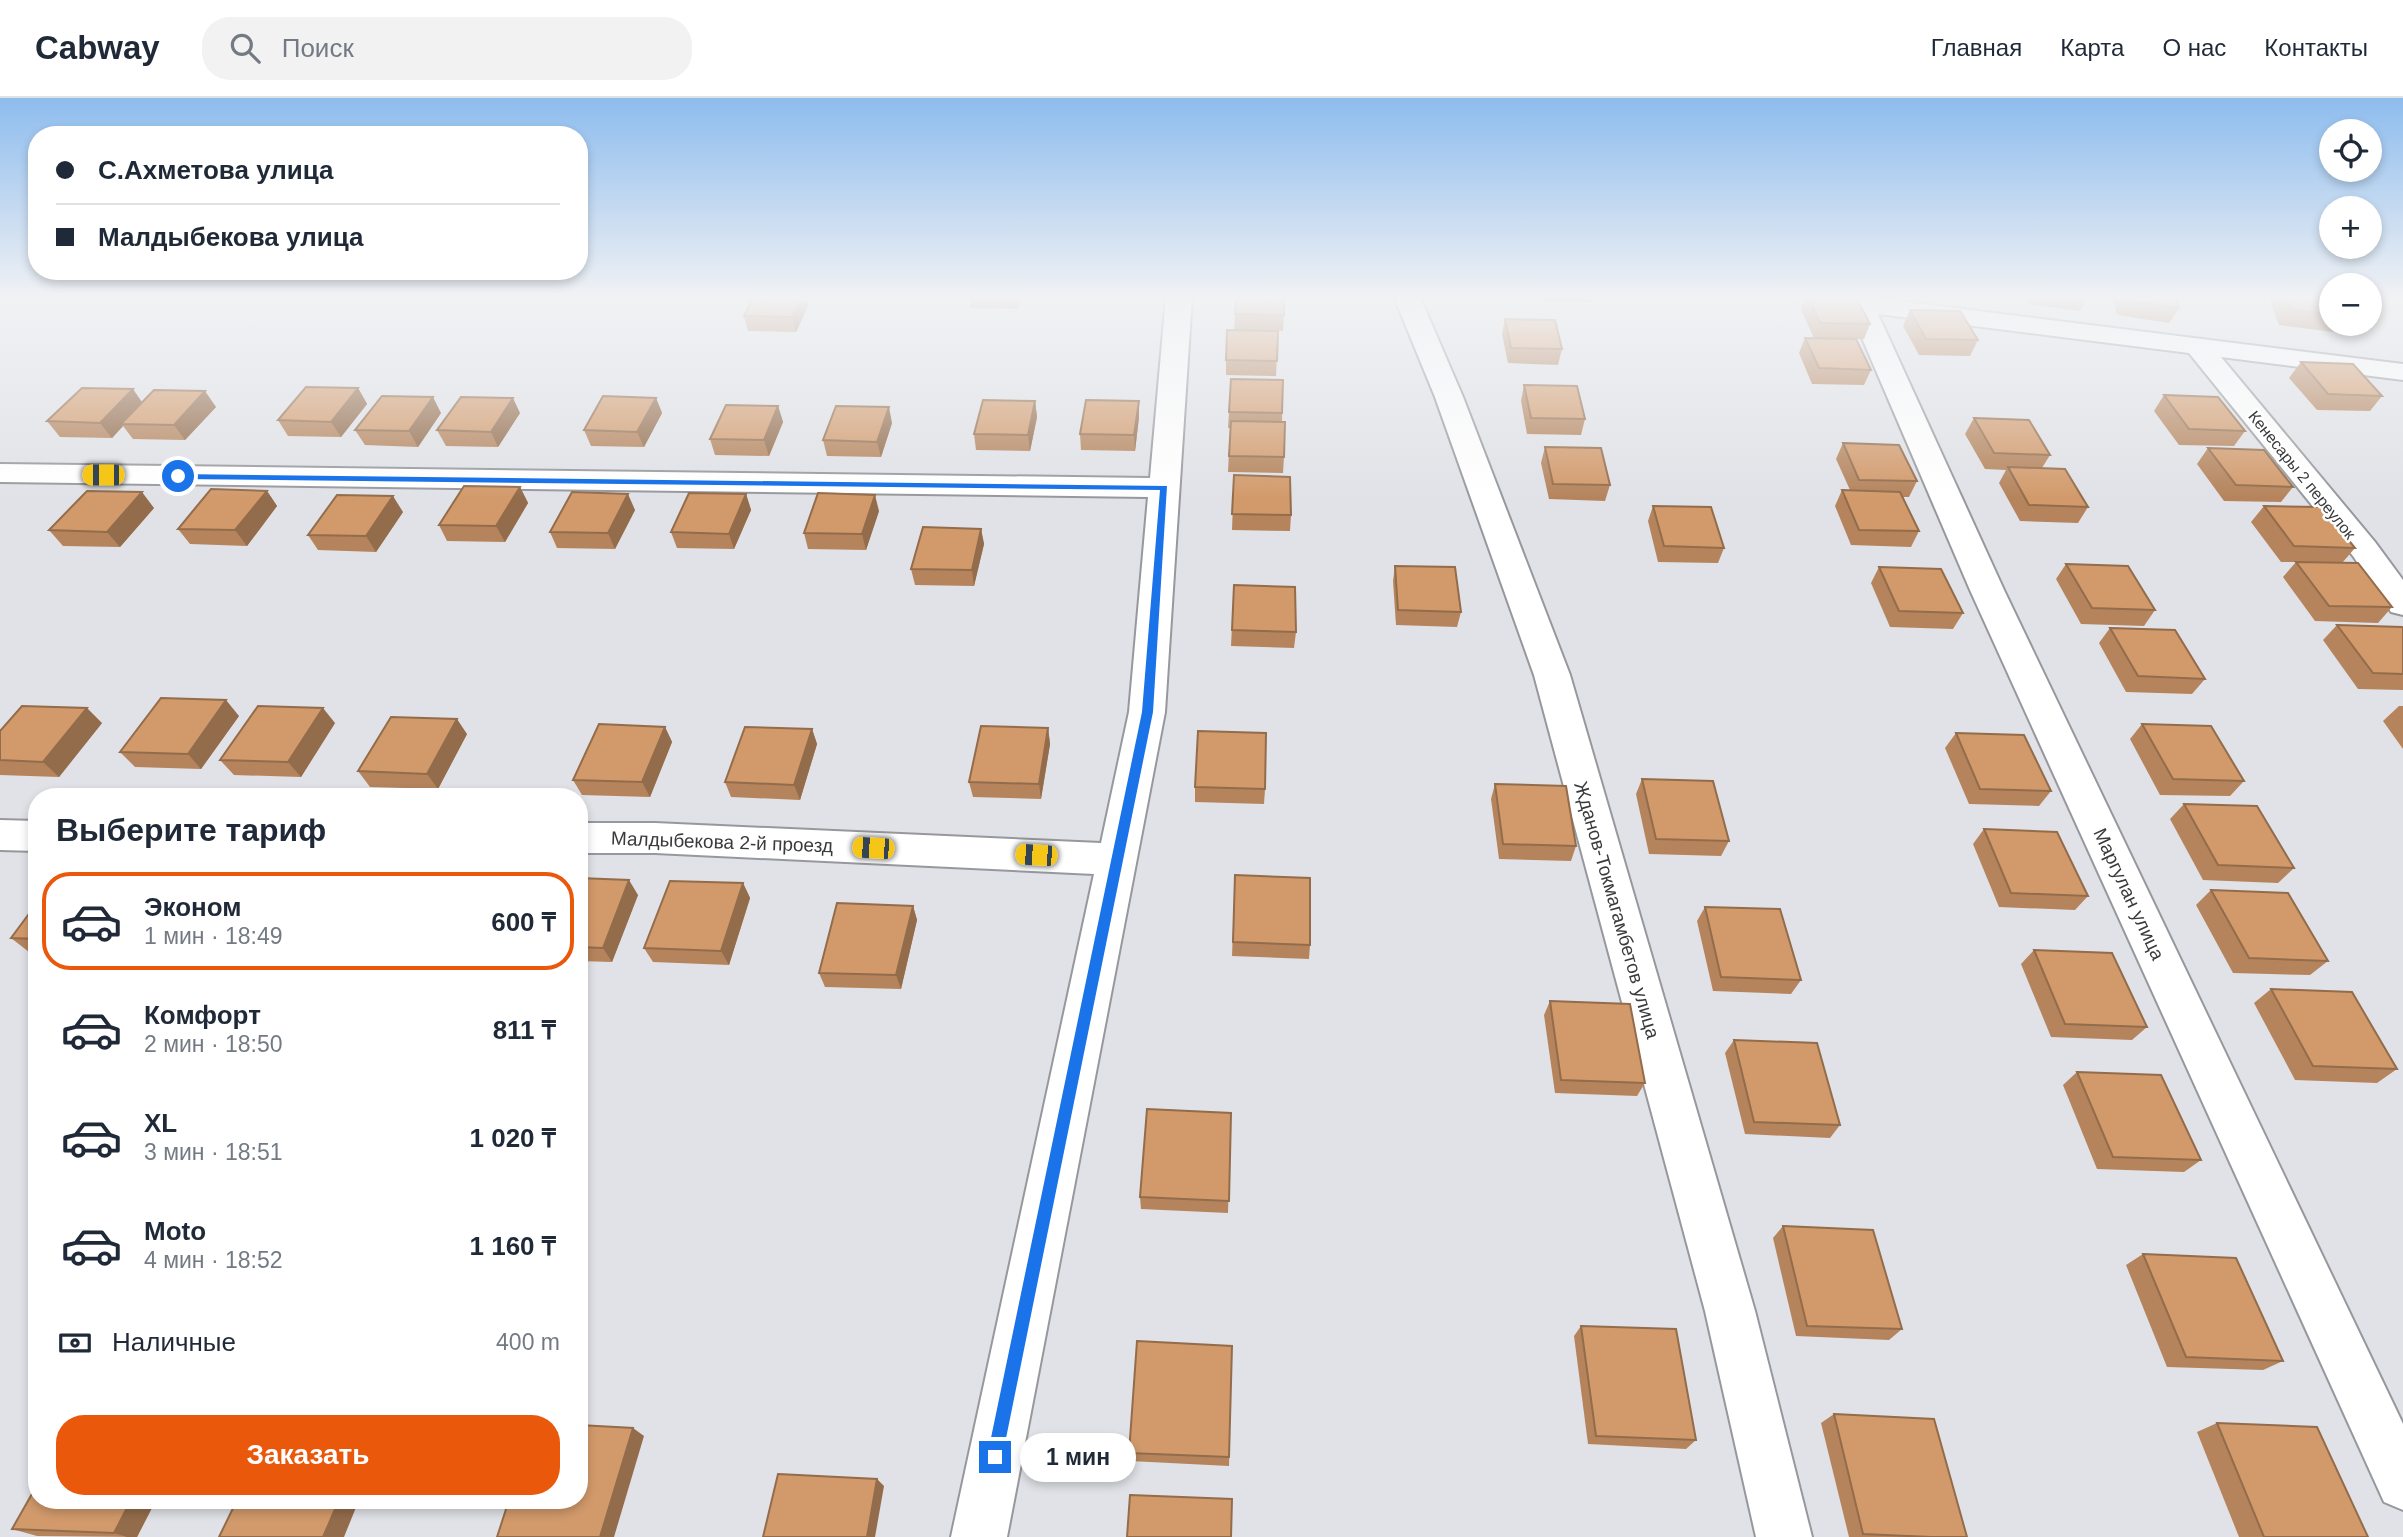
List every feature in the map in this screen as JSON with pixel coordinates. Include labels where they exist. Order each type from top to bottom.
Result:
[{"type":"street","points":[[979,1537],[1147,712],[1174,364]]},
{"type":"street","name":"Жданов-Токмагамбетов улица","points":[[1435,364],[1552,675],[1730,1311],[1784,1537]]},
{"type":"street","name":"Маргулан улица","points":[[1887,364],[1987,590],[2403,1483]]},
{"type":"street","name":"Кенесары 2 переулок","points":[[2212,364],[2364,549],[2403,604]]},
{"type":"street","points":[[2336,364],[2403,372]]},
{"type":"street","points":[[0,473],[1164,488]]},
{"type":"street","points":[[0,835],[28,836]]},
{"type":"street","name":"Малдыбекова 2-й проезд","points":[[588,838],[656,838],[1117,859]]},
{"type":"building","points":[[1817,364],[1868,364],[1871,370],[1819,368]]},
{"type":"building","points":[[2303,364],[2353,364],[2382,396],[2328,394]]},
{"type":"building","points":[[1231,379],[1283,380],[1282,413],[1229,412]]},
{"type":"building","points":[[1524,385],[1577,386],[1585,419],[1531,418]]},
{"type":"building","points":[[306,387],[358,388],[331,422],[278,420]]},
{"type":"building","points":[[82,388],[133,389],[100,423],[47,421]]},
{"type":"building","points":[[154,390],[205,391],[174,425],[121,424]]},
{"type":"building","points":[[2164,395],[2218,397],[2245,431],[2189,429]]},
{"type":"building","points":[[382,396],[433,397],[409,431],[355,430]]},
{"type":"building","points":[[603,396],[656,398],[637,432],[584,430]]},
{"type":"building","points":[[461,397],[513,398],[491,432],[437,430]]},
{"type":"building","points":[[983,400],[1035,401],[1028,435],[974,434]]},
{"type":"building","points":[[1086,400],[1139,401],[1134,435],[1080,434]]},
{"type":"building","points":[[726,405],[778,406],[764,440],[710,439]]},
{"type":"building","points":[[836,406],[889,407],[877,442],[823,440]]},
{"type":"building","points":[[1974,418],[2029,420],[2050,455],[1994,453]]},
{"type":"building","points":[[1231,421],[1285,422],[1284,457],[1229,456]]},
{"type":"building","points":[[1843,443],[1899,445],[1917,481],[1859,480]]},
{"type":"building","points":[[1545,447],[1601,448],[1610,485],[1553,484]]},
{"type":"building","points":[[2208,448],[2264,450],[2293,487],[2236,485]]},
{"type":"building","points":[[2008,467],[2065,469],[2088,507],[2029,505]]},
{"type":"building","points":[[1234,475],[1290,477],[1291,515],[1232,514]]},
{"type":"building","points":[[464,486],[520,487],[496,526],[439,525]]},
{"type":"building","points":[[211,489],[267,491],[235,530],[178,529]]},
{"type":"building","points":[[1842,490],[1900,492],[1919,531],[1859,530]]},
{"type":"building","points":[[87,491],[142,492],[107,532],[49,530]]},
{"type":"building","points":[[572,492],[628,494],[608,533],[550,532]]},
{"type":"building","points":[[689,493],[746,494],[729,534],[671,532]]},
{"type":"building","points":[[818,493],[875,495],[862,534],[804,533]]},
{"type":"building","points":[[337,495],[393,496],[366,536],[308,535]]},
{"type":"building","points":[[1653,506],[1711,507],[1724,548],[1664,546]]},
{"type":"building","points":[[2264,506],[2322,507],[2355,548],[2294,546]]},
{"type":"building","points":[[923,527],[981,529],[972,570],[911,569]]},
{"type":"building","points":[[2296,562],[2358,563],[2392,607],[2329,606]]},
{"type":"building","points":[[2066,564],[2128,566],[2155,610],[2092,608]]},
{"type":"building","points":[[1395,566],[1455,567],[1461,612],[1398,610]]},
{"type":"building","points":[[1879,567],[1941,569],[1963,613],[1899,611]]},
{"type":"building","points":[[1234,585],[1295,587],[1296,632],[1232,630]]},
{"type":"building","points":[[2337,625],[2402,627],[2403,674],[2373,673]]},
{"type":"building","points":[[2110,628],[2175,630],[2205,679],[2138,676]]},
{"type":"building","points":[[161,698],[226,700],[188,754],[120,752]]},
{"type":"building","points":[[22,706],[87,708],[43,762],[0,760],[0,731]]},
{"type":"building","points":[[258,706],[323,708],[288,762],[220,760]]},
{"type":"building","points":[[391,717],[457,719],[427,774],[358,771]]},
{"type":"building","points":[[599,724],[665,727],[642,782],[573,780]]},
{"type":"building","points":[[2142,724],[2211,726],[2244,781],[2173,779]]},
{"type":"building","points":[[981,726],[1048,728],[1039,784],[969,782]]},
{"type":"building","points":[[745,727],[812,729],[794,785],[725,782]]},
{"type":"building","points":[[1198,731],[1266,733],[1265,789],[1195,787]]},
{"type":"building","points":[[1956,733],[2024,735],[2051,791],[1980,789]]},
{"type":"building","points":[[1642,779],[1713,781],[1729,841],[1656,839]]},
{"type":"building","points":[[1495,784],[1566,786],[1576,846],[1503,844]]},
{"type":"building","points":[[2184,804],[2257,806],[2294,868],[2218,865]]},
{"type":"building","points":[[1984,829],[2057,832],[2088,896],[2011,893]]},
{"type":"building","points":[[1235,875],[1310,878],[1310,945],[1233,942]]},
{"type":"building","points":[[588,878],[629,880],[603,948],[588,947]]},
{"type":"building","points":[[670,881],[743,883],[721,951],[644,948]]},
{"type":"building","points":[[2211,890],[2288,893],[2328,961],[2249,958]]},
{"type":"building","points":[[837,903],[913,906],[896,975],[819,973]]},
{"type":"building","points":[[1705,907],[1780,909],[1801,980],[1721,977]]},
{"type":"building","points":[[28,915],[28,939],[11,938]]},
{"type":"building","points":[[2034,950],[2112,953],[2147,1027],[2065,1024]]},
{"type":"building","points":[[2271,989],[2352,992],[2397,1069],[2313,1066]]},
{"type":"building","points":[[1550,1001],[1630,1004],[1645,1083],[1561,1080]]},
{"type":"building","points":[[1734,1040],[1817,1043],[1840,1125],[1754,1122]]},
{"type":"building","points":[[2077,1072],[2161,1075],[2201,1160],[2113,1157]]},
{"type":"building","points":[[1147,1109],[1231,1113],[1229,1201],[1140,1197]]},
{"type":"building","points":[[1783,1226],[1873,1230],[1902,1329],[1807,1326]]},
{"type":"building","points":[[2143,1254],[2236,1258],[2283,1361],[2186,1357]]},
{"type":"building","points":[[1581,1326],[1676,1329],[1696,1440],[1596,1436]]},
{"type":"building","points":[[1137,1341],[1232,1346],[1229,1457],[1129,1453]]},
{"type":"building","points":[[1834,1414],[1934,1419],[1967,1537],[1863,1534]]},
{"type":"building","points":[[2217,1423],[2317,1427],[2368,1537],[2264,1537]]},
{"type":"building","points":[[588,1426],[633,1428],[600,1537],[497,1537],[506,1509],[588,1509]]},
{"type":"building","points":[[778,1474],[877,1479],[867,1537],[763,1537]]},
{"type":"building","points":[[1130,1495],[1232,1499],[1231,1537],[1127,1537]]},
{"type":"building","points":[[28,1501],[28,1509],[126,1509],[114,1533],[12,1529]]},
{"type":"building","points":[[233,1509],[335,1509],[323,1537],[219,1537]]},
{"type":"route","points":[[178,476],[873,482],[1164,488],[1147,712],[995,1457]]}]
